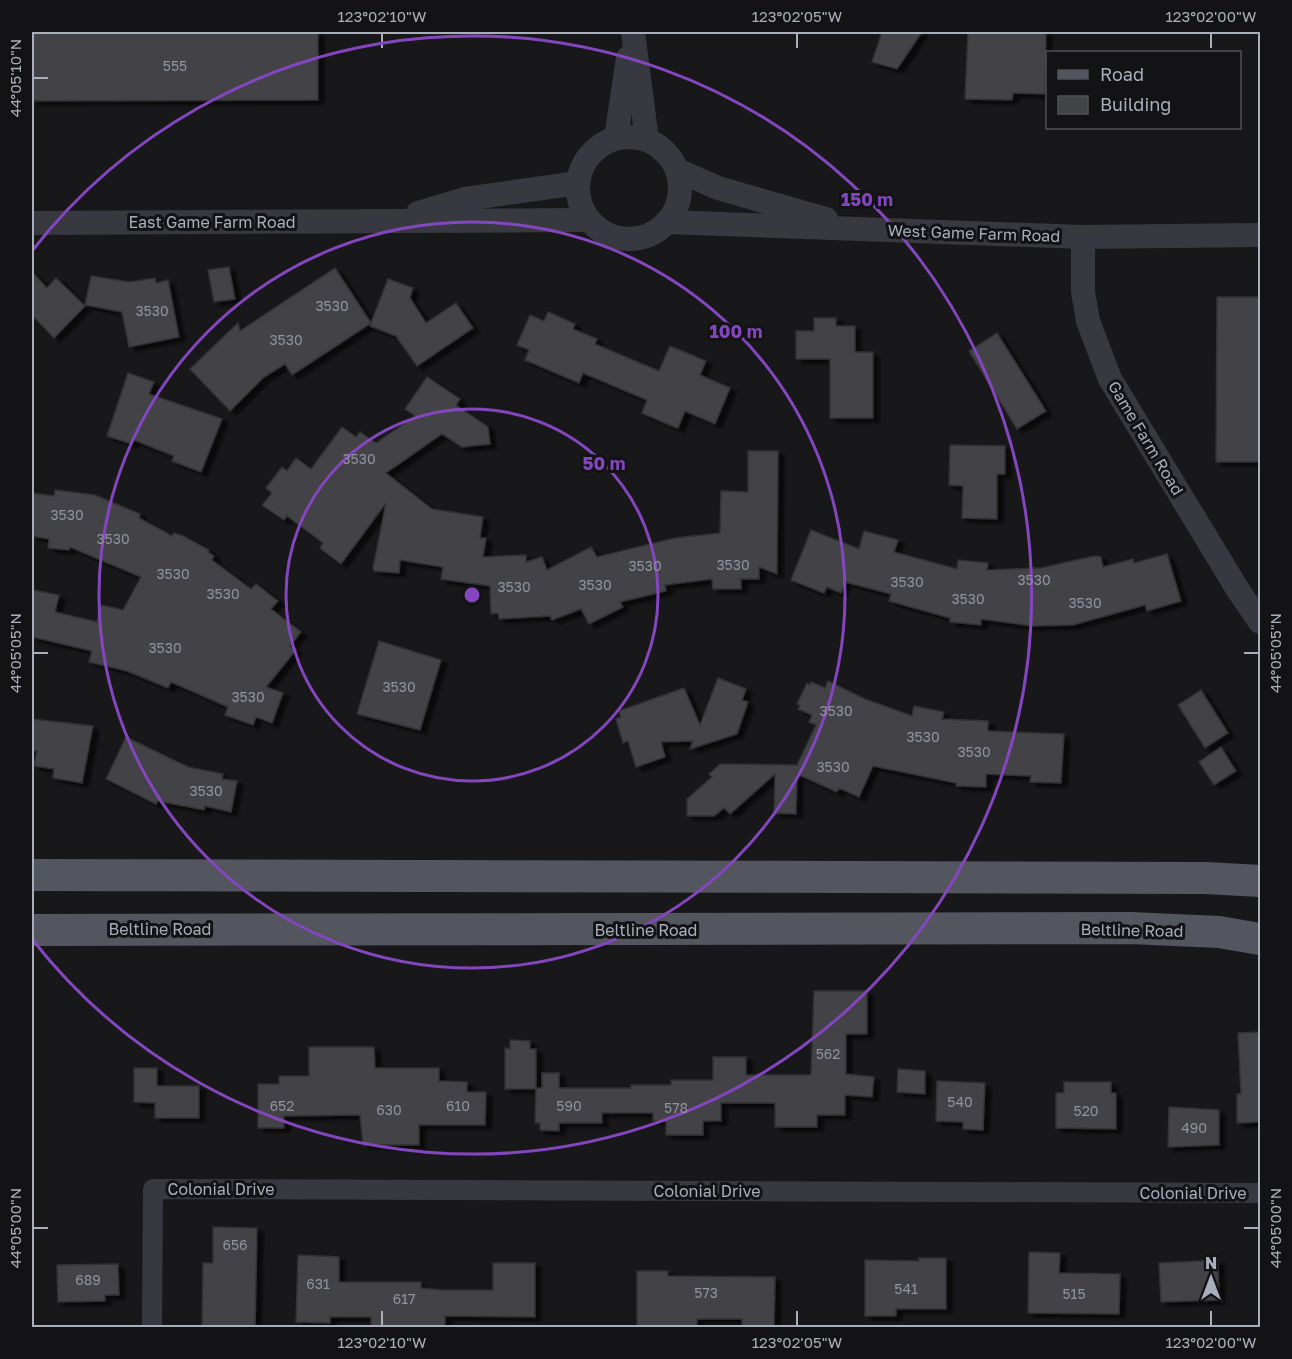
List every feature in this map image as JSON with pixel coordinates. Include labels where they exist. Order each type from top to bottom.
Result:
[{"type":"main road","points":[[1206,878],[1260,858]]},
{"type":"main road","points":[[32,875],[1206,878],[1260,881]]},
{"type":"main road","name":"Beltline Road","points":[[32,930],[1130,928],[1220,932],[1260,939]]},
{"type":"street","points":[[616,138],[632,32]]},
{"type":"street","points":[[632,32],[647,140]]},
{"type":"street","points":[[616,138],[647,140],[670,158],[677,170],[680,188],[677,206],[667,222],[656,232],[627,240],[599,230],[588,220],[578,196],[578,183],[582,168],[590,155],[602,145],[616,138]]},
{"type":"street","name":"West Game Farm Road","points":[[677,170],[718,188],[866,230]]},
{"type":"street","name":"East Game Farm Road","points":[[393,220],[465,198],[578,183]]},
{"type":"street","name":"East Game Farm Road","points":[[32,223],[588,220]]},
{"type":"street","name":"West Game Farm Road","points":[[667,222],[1083,237],[1260,235]]},
{"type":"street","name":"Game Farm Road","points":[[1083,237],[1083,292],[1088,321],[1110,380],[1238,590],[1260,622]]},
{"type":"street","name":"Colonial Drive","points":[[152,1328],[153,1189],[1260,1193]]},
{"type":"building","points":[[32,32],[318,32],[318,100],[32,101]]},
{"type":"building","points":[[882,32],[922,32],[897,69],[872,62]]},
{"type":"building","points":[[968,32],[1046,32],[1045,94],[1013,93],[1012,100],[965,99]]},
{"type":"building","points":[[229,267],[235,299],[214,302],[208,270]]},
{"type":"building","points":[[335,268],[371,323],[292,375],[285,364],[264,377],[230,411],[190,369],[238,323],[240,331]]},
{"type":"building","points":[[32,272],[47,288],[56,278],[85,306],[54,338],[32,315]]},
{"type":"building","points":[[91,276],[130,282],[155,278],[156,283],[168,280],[179,337],[129,347],[122,312],[85,305]]},
{"type":"building","points":[[388,279],[413,288],[410,298],[426,323],[456,303],[473,328],[417,366],[396,336],[370,326]]},
{"type":"building","points":[[1217,297],[1260,297],[1260,462],[1216,462]]},
{"type":"building","points":[[548,312],[575,324],[573,329],[597,339],[595,344],[659,371],[670,346],[706,361],[700,375],[730,388],[715,424],[685,411],[678,428],[672,426],[642,413],[647,400],[583,373],[579,383],[525,360],[529,350],[517,345],[530,315],[544,321]]},
{"type":"building","points":[[814,318],[836,318],[836,326],[855,326],[855,352],[873,352],[873,418],[830,418],[830,359],[796,359],[796,331],[814,331]]},
{"type":"building","points":[[997,333],[1046,411],[1017,429],[969,351]]},
{"type":"building","points":[[128,373],[154,382],[149,394],[222,419],[201,472],[172,461],[174,456],[134,440],[132,444],[107,436]]},
{"type":"building","points":[[427,377],[460,399],[456,405],[488,427],[490,444],[462,447],[442,434],[386,473],[432,509],[483,517],[480,538],[486,538],[483,557],[526,555],[526,562],[542,557],[547,570],[591,547],[597,557],[675,538],[720,533],[721,491],[748,492],[748,451],[778,451],[777,574],[759,567],[759,579],[741,579],[741,589],[713,589],[712,579],[665,585],[666,591],[620,602],[623,607],[589,624],[581,609],[552,620],[550,616],[499,619],[498,613],[491,614],[490,586],[441,579],[443,567],[400,560],[399,573],[374,571],[386,503],[341,564],[320,548],[323,543],[287,516],[284,520],[262,505],[272,493],[266,488],[282,467],[287,471],[296,458],[311,469],[342,427],[356,437],[360,432],[376,443],[415,416],[405,409]]},
{"type":"building","points":[[950,445],[1005,446],[1005,474],[997,474],[997,519],[962,518],[963,486],[949,485]]},
{"type":"building","points":[[55,490],[95,495],[140,514],[139,518],[172,536],[174,533],[183,536],[209,550],[208,552],[214,556],[212,560],[251,589],[256,584],[278,601],[271,609],[301,632],[290,646],[296,650],[266,687],[283,693],[272,723],[256,717],[253,725],[225,715],[228,707],[171,682],[168,688],[127,671],[89,662],[92,651],[32,637],[32,590],[59,595],[55,612],[97,622],[101,605],[123,610],[141,577],[70,547],[69,550],[48,548],[49,539],[32,536],[32,493],[54,496]]},
{"type":"building","points":[[811,530],[859,549],[864,531],[898,540],[894,552],[957,569],[958,560],[988,563],[987,570],[1041,568],[1094,556],[1101,557],[1103,567],[1133,559],[1134,563],[1167,554],[1181,601],[1147,611],[1145,605],[1073,625],[1032,626],[981,619],[981,625],[950,622],[950,618],[889,601],[891,594],[845,582],[841,593],[827,587],[824,593],[791,580]]},
{"type":"building","points":[[379,641],[441,660],[420,730],[357,714]]},
{"type":"building","points":[[718,678],[746,689],[742,700],[748,702],[737,734],[690,749],[693,741],[661,742],[665,757],[636,767],[628,741],[623,743],[616,719],[621,717],[619,711],[684,688],[700,725]]},
{"type":"building","points":[[828,681],[865,699],[912,716],[914,706],[944,712],[942,719],[988,721],[988,731],[1064,734],[1061,783],[1030,782],[1031,776],[986,774],[986,787],[956,786],[956,783],[873,766],[859,797],[839,788],[837,792],[797,774],[796,814],[774,813],[775,774],[730,814],[724,808],[714,816],[687,816],[687,799],[712,777],[709,774],[720,764],[797,765],[816,725],[809,722],[812,715],[798,709],[800,705],[797,704],[807,683],[810,685],[811,682],[825,688]]},
{"type":"building","points":[[1201,690],[1228,733],[1205,748],[1178,705]]},
{"type":"building","points":[[32,719],[93,726],[82,783],[53,778],[54,769],[34,766],[37,751],[32,750]]},
{"type":"building","points":[[126,737],[188,767],[223,774],[222,779],[237,781],[231,812],[205,806],[204,810],[158,801],[156,804],[106,779]]},
{"type":"building","points":[[1221,747],[1236,771],[1214,785],[1199,762]]},
{"type":"building","points":[[814,991],[867,991],[867,1034],[846,1034],[846,1074],[874,1077],[872,1097],[845,1095],[845,1115],[817,1115],[817,1127],[775,1127],[775,1103],[721,1103],[721,1121],[703,1121],[703,1135],[666,1135],[666,1121],[653,1121],[653,1113],[602,1113],[602,1123],[559,1123],[559,1131],[540,1130],[540,1123],[535,1123],[536,1089],[505,1089],[505,1048],[510,1049],[510,1040],[530,1041],[530,1049],[536,1049],[536,1088],[542,1088],[542,1073],[559,1073],[559,1088],[631,1088],[631,1085],[671,1085],[671,1080],[713,1080],[713,1057],[746,1057],[746,1075],[811,1075]]},
{"type":"building","points":[[1260,1032],[1260,1122],[1237,1123],[1237,1094],[1241,1094],[1238,1033]]},
{"type":"building","points":[[309,1047],[374,1047],[375,1068],[439,1068],[439,1081],[467,1082],[467,1092],[486,1092],[485,1125],[419,1125],[419,1145],[363,1145],[360,1115],[284,1116],[284,1128],[258,1128],[258,1084],[279,1084],[279,1076],[309,1076]]},
{"type":"building","points":[[134,1068],[157,1068],[157,1086],[199,1086],[199,1118],[155,1118],[155,1103],[134,1102]]},
{"type":"building","points":[[898,1069],[925,1071],[925,1094],[897,1092]]},
{"type":"building","points":[[937,1081],[985,1083],[983,1130],[963,1129],[963,1122],[936,1121]]},
{"type":"building","points":[[1064,1082],[1111,1082],[1111,1093],[1116,1093],[1116,1129],[1056,1128],[1056,1093],[1064,1093]]},
{"type":"building","points":[[1169,1107],[1219,1110],[1219,1145],[1168,1147]]},
{"type":"building","points":[[213,1227],[257,1228],[255,1328],[202,1328],[203,1263],[213,1263]]},
{"type":"building","points":[[1029,1252],[1060,1253],[1059,1273],[1120,1274],[1119,1314],[1028,1313]]},
{"type":"building","points":[[298,1255],[339,1257],[339,1282],[421,1282],[421,1288],[442,1290],[493,1290],[493,1263],[535,1263],[535,1317],[445,1316],[445,1328],[371,1328],[371,1317],[330,1317],[330,1323],[296,1322]]},
{"type":"building","points":[[919,1258],[946,1258],[946,1309],[896,1309],[896,1316],[865,1316],[865,1260],[919,1261]]},
{"type":"building","points":[[1218,1260],[1219,1300],[1161,1302],[1159,1263]]},
{"type":"building","points":[[118,1264],[119,1295],[105,1295],[105,1301],[58,1302],[57,1265]]},
{"type":"building","points":[[637,1271],[668,1271],[668,1276],[775,1277],[774,1328],[742,1328],[742,1319],[697,1319],[697,1326],[637,1328]]}]
